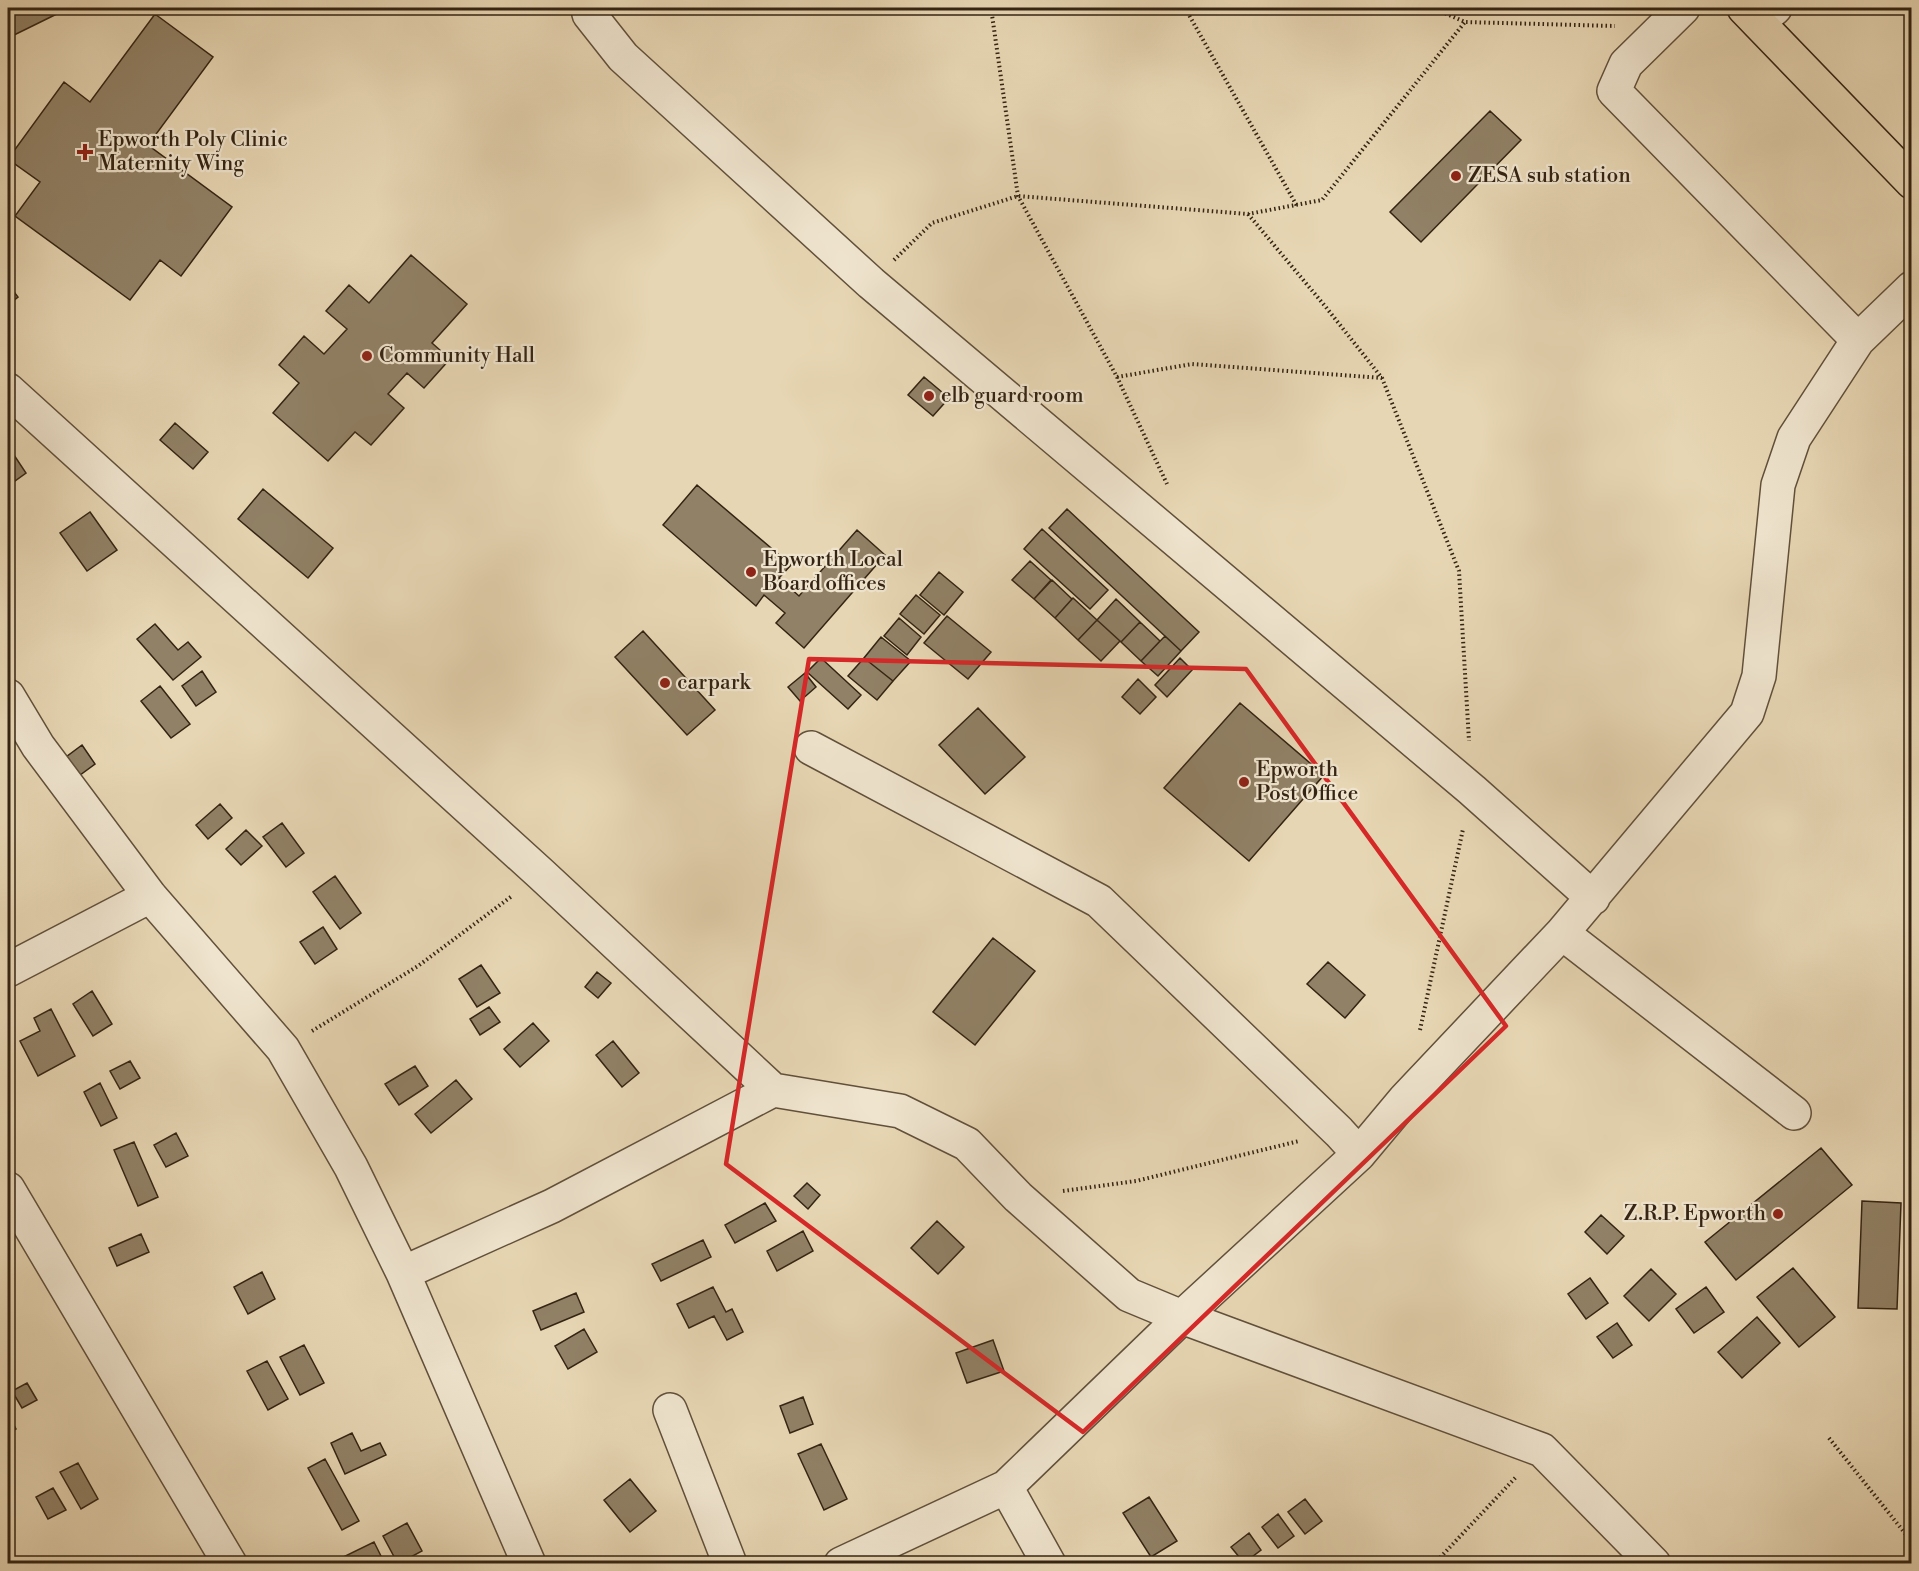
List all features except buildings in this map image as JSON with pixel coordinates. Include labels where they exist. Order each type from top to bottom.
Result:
[{"type":"main road","points":[[1759,12],[1911,182]]},
{"type":"street","points":[[588,8],[589,14],[623,57],[871,283],[1472,790],[1593,898]]},
{"type":"street","points":[[1672,18],[1626,64],[1614,92],[1858,340]]},
{"type":"street","points":[[841,1563],[1006,1487],[1182,1317],[1349,1143],[1405,1099],[1593,898],[1747,713],[1759,676],[1778,485],[1794,438],[1858,340],[1911,288]]},
{"type":"street","points":[[8,390],[541,874],[773,1090],[900,1111],[967,1144],[1018,1197],[1129,1294],[1182,1317],[1542,1450],[1654,1563]]},
{"type":"street","points":[[8,696],[38,746],[150,896],[283,1049],[351,1167],[403,1273],[529,1563]]},
{"type":"street","points":[[811,748],[1098,901],[1349,1143]]},
{"type":"street","points":[[8,970],[150,896]]},
{"type":"street","points":[[1562,933],[1794,1113]]},
{"type":"street","points":[[403,1273],[552,1206],[773,1090]]},
{"type":"street","points":[[8,1189],[230,1563]]},
{"type":"street","points":[[670,1410],[730,1563]]},
{"type":"street","points":[[1006,1487],[1049,1563]]},
{"type":"path","points":[[991,8],[1018,196],[1117,377],[1167,486]]},
{"type":"path","points":[[1185,8],[1297,206]]},
{"type":"path","points":[[1433,8],[1465,22],[1672,18]]},
{"type":"path","points":[[871,283],[932,223],[1018,196],[1248,214],[1323,200],[1465,22]]},
{"type":"path","points":[[1248,214],[1382,378],[1459,571],[1472,790],[1420,1030]]},
{"type":"path","points":[[1117,377],[1192,364],[1382,378]]},
{"type":"path","points":[[283,1049],[418,966],[541,874]]},
{"type":"path","points":[[1018,1197],[1136,1181],[1349,1143]]},
{"type":"path","points":[[1829,1438],[1911,1542]]},
{"type":"path","points":[[1434,1563],[1542,1450]]},
{"type":"highlighted area","points":[[809,659],[1246,669],[1506,1026],[1083,1432],[726,1164]]},
{"type":"place","name":"Epworth Poly Clinic Maternity Wing","points":[[85,152]]},
{"type":"place","name":"ZESA sub station","points":[[1456,176]]},
{"type":"place","name":"Community Hall","points":[[367,356]]},
{"type":"place","name":"elb guard room","points":[[929,396]]},
{"type":"place","name":"Epworth Local Board offices","points":[[751,572]]},
{"type":"place","name":"carpark","points":[[665,683]]},
{"type":"place","name":"Epworth Post Office","points":[[1244,782]]},
{"type":"place","name":"Z.R.P. Epworth","points":[[1778,1214]]}]
